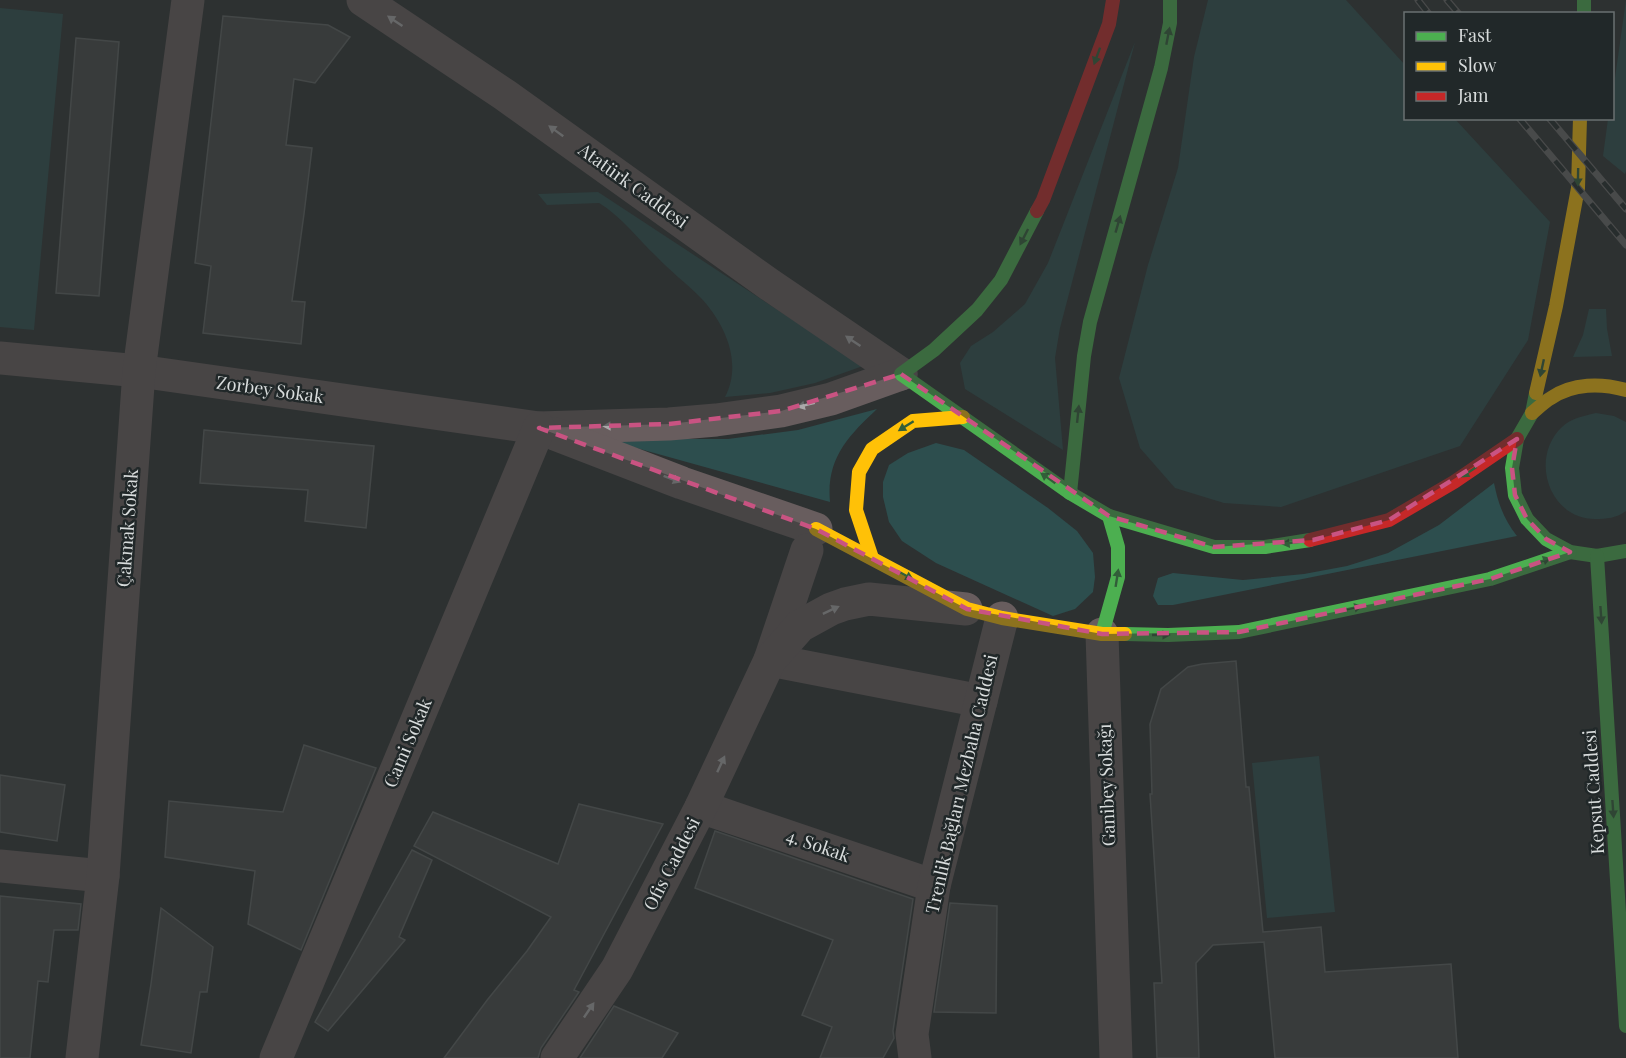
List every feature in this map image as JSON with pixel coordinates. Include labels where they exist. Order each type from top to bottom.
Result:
[{"type":"main road","points":[[1113,0],[1109,24],[1043,200],[1001,280],[977,310],[960,326],[934,350],[901,374],[1070,494],[1109,516],[1214,547],[1265,547],[1313,540],[1389,520],[1454,482],[1517,438]]},
{"type":"main road","points":[[1070,494],[1084,356],[1090,322],[1161,68],[1170,23],[1170,0]]},
{"type":"main road","points":[[1580,120],[1578,188],[1556,306],[1532,413],[1517,438],[1512,468],[1515,495],[1527,519],[1546,539],[1570,552],[1597,556],[1626,551]]},
{"type":"main road","points":[[1532,413],[1554,395],[1582,385],[1612,385],[1626,390]]},
{"type":"main road","points":[[872,558],[856,510],[859,472],[872,449],[913,421],[963,417]]},
{"type":"main road","name":"Ganibey Sokağı","points":[[1102,634],[1118,578],[1118,547],[1109,516]]},
{"type":"main road","points":[[811,540],[872,558],[967,609],[1002,618],[1102,634],[1168,635],[1239,632],[1490,579],[1570,552]]},
{"type":"main road","name":"Kepsut Caddesi","points":[[1597,556],[1626,1026]]},
{"type":"street","name":"Çakmak Sokak","points":[[82,1058],[104,876],[139,371],[188,0]]},
{"type":"street","name":"Atatürk Caddesi","points":[[363,0],[505,95],[770,285],[901,374]]},
{"type":"street","name":"Zorbey Sokak","points":[[0,358],[139,371],[539,428]]},
{"type":"street","points":[[539,428],[669,424],[781,411],[831,399],[901,374]]},
{"type":"street","points":[[539,428],[682,483],[811,540]]},
{"type":"street","name":"Cami Sokak","points":[[276,1058],[539,428]]},
{"type":"street","name":"Ofis Caddesi","points":[[556,1058],[617,969],[701,807],[770,660],[811,540]]},
{"type":"street","name":"Ofis Caddesi","points":[[770,660],[800,626],[845,604],[869,599],[967,609]]},
{"type":"street","name":"Trenlik Bağları Mezbaha Caddesi","points":[[909,1050],[934,886],[1002,618]]},
{"type":"street","name":"Ganibey Sokağı","points":[[1102,634],[1116,1058]]},
{"type":"street","points":[[770,660],[981,701]]},
{"type":"street","name":"4. Sokak","points":[[701,807],[934,886]]},
{"type":"street","points":[[0,866],[104,876]]},
{"type":"highlighted area","points":[[901,374],[1109,516],[1214,547],[1313,540],[1389,520],[1517,439],[1512,468],[1515,495],[1527,519],[1546,539],[1570,552],[1490,579],[1239,632],[1102,634],[967,609],[816,529],[539,428],[669,424],[781,411]]},
{"type":"shaded area","points":[[1208,0],[1346,0],[1404,64],[1404,120],[1456,120],[1550,222],[1528,340],[1460,446],[1281,507],[1224,503],[1175,488],[1140,448],[1119,378],[1148,265],[1178,168],[1194,57]]},
{"type":"shaded area","points":[[1626,0],[1625,174],[1603,156],[1608,120],[1614,120],[1614,85]]},
{"type":"shaded area","points":[[0,8],[63,14],[34,330],[0,327]]},
{"type":"shaded area","points":[[1135,42],[1060,328],[1055,358],[1063,450],[965,389],[960,363],[971,346],[993,332],[1025,304],[1048,263]]},
{"type":"shaded area","points":[[598,192],[863,366],[815,383],[770,393],[725,397],[732,371],[729,344],[717,319],[700,297],[607,208],[599,203],[547,205],[538,194]]},
{"type":"shaded area","points":[[1589,309],[1606,309],[1612,356],[1573,357],[1583,335]]},
{"type":"shaded area","points":[[877,409],[848,439],[835,461],[830,487],[830,502],[604,439],[728,439],[798,430]]},
{"type":"shaded area","points":[[1596,413],[1614,416],[1626,422],[1626,511],[1611,518],[1595,519],[1579,516],[1566,509],[1556,498],[1549,485],[1546,470],[1547,454],[1552,440],[1562,427],[1574,419]]},
{"type":"shaded area","points":[[936,443],[964,450],[1077,531],[1093,553],[1095,577],[1093,592],[1075,609],[1053,616],[936,563],[902,541],[889,522],[883,497],[883,482],[889,465],[908,453]]},
{"type":"shaded area","points":[[1494,483],[1502,511],[1517,536],[1173,605],[1158,605],[1153,596],[1158,578],[1173,573],[1243,580],[1304,574],[1347,566],[1388,553],[1439,525]]},
{"type":"shaded area","points":[[1319,756],[1335,912],[1267,918],[1252,763]]},
{"type":"building","points":[[223,16],[328,25],[350,37],[315,83],[294,79],[286,145],[312,148],[292,301],[305,302],[301,344],[203,333],[211,266],[195,263]]},
{"type":"building","points":[[76,38],[119,42],[99,296],[56,293]]},
{"type":"building","points":[[204,430],[374,446],[366,528],[305,521],[308,490],[200,483]]},
{"type":"building","points":[[1236,661],[1246,787],[1249,787],[1263,932],[1321,927],[1325,972],[1451,964],[1458,1058],[1275,1058],[1264,942],[1213,945],[1196,963],[1199,1058],[1157,1058],[1154,983],[1162,983],[1150,794],[1152,794],[1150,724],[1161,689],[1188,667]]},
{"type":"building","points":[[304,745],[376,768],[301,950],[248,924],[255,871],[165,857],[169,801],[283,812]]},
{"type":"building","points":[[0,775],[65,785],[57,841],[0,832]]},
{"type":"building","points":[[579,804],[663,824],[574,990],[579,992],[541,1048],[538,1058],[444,1058],[551,917],[414,846],[433,812],[558,864]]},
{"type":"building","points":[[715,831],[913,899],[893,1031],[894,1038],[883,1058],[820,1058],[832,1027],[802,1015],[833,940],[695,888]]},
{"type":"building","points":[[412,850],[432,860],[399,937],[405,940],[328,1031],[315,1022]]},
{"type":"building","points":[[0,896],[81,904],[78,930],[54,930],[48,982],[38,981],[30,1058],[0,1058]]},
{"type":"building","points":[[950,903],[997,906],[996,1013],[934,1012]]},
{"type":"building","points":[[161,908],[213,947],[207,992],[200,992],[191,1053],[141,1045]]},
{"type":"building","points":[[614,1006],[678,1033],[662,1058],[580,1058]]},
{"type":"railway","points":[[1418,0],[1427,12]]},
{"type":"railway","points":[[1447,0],[1457,12]]},
{"type":"railway","points":[[1521,120],[1626,245]]},
{"type":"railway","points":[[1551,120],[1626,209]]},
{"type":"traffic: fast","points":[[1070,493],[1084,356],[1090,322],[1161,68],[1170,23],[1170,0]]},
{"type":"traffic: fast","points":[[1584,0],[1584,12]]},
{"type":"traffic: fast","points":[[1037,211],[1001,280],[977,310],[934,350],[901,374],[1070,493],[1109,516],[1214,547],[1265,547],[1310,540]]},
{"type":"traffic: fast","points":[[1536,393],[1532,413],[1517,439],[1512,468],[1515,495],[1527,519],[1546,539],[1570,552],[1597,556],[1626,551]]},
{"type":"traffic: fast","points":[[1102,634],[1118,577],[1118,547],[1109,516]]},
{"type":"traffic: fast","points":[[1125,634],[1239,632],[1490,579],[1570,552]]},
{"type":"traffic: fast","points":[[1597,556],[1626,1026]]},
{"type":"traffic: slow","points":[[1536,393],[1556,306],[1578,188],[1580,120]]},
{"type":"traffic: slow","points":[[1532,413],[1546,401],[1568,389],[1607,386],[1626,390]]},
{"type":"traffic: slow","points":[[872,558],[856,510],[859,472],[872,449],[913,421],[963,417]]},
{"type":"traffic: slow","points":[[816,529],[967,609],[1002,618],[1102,634],[1125,634]]},
{"type":"traffic: jam","points":[[1037,211],[1109,24],[1113,0]]},
{"type":"traffic: jam","points":[[1310,540],[1389,520],[1454,482],[1517,439]]}]
